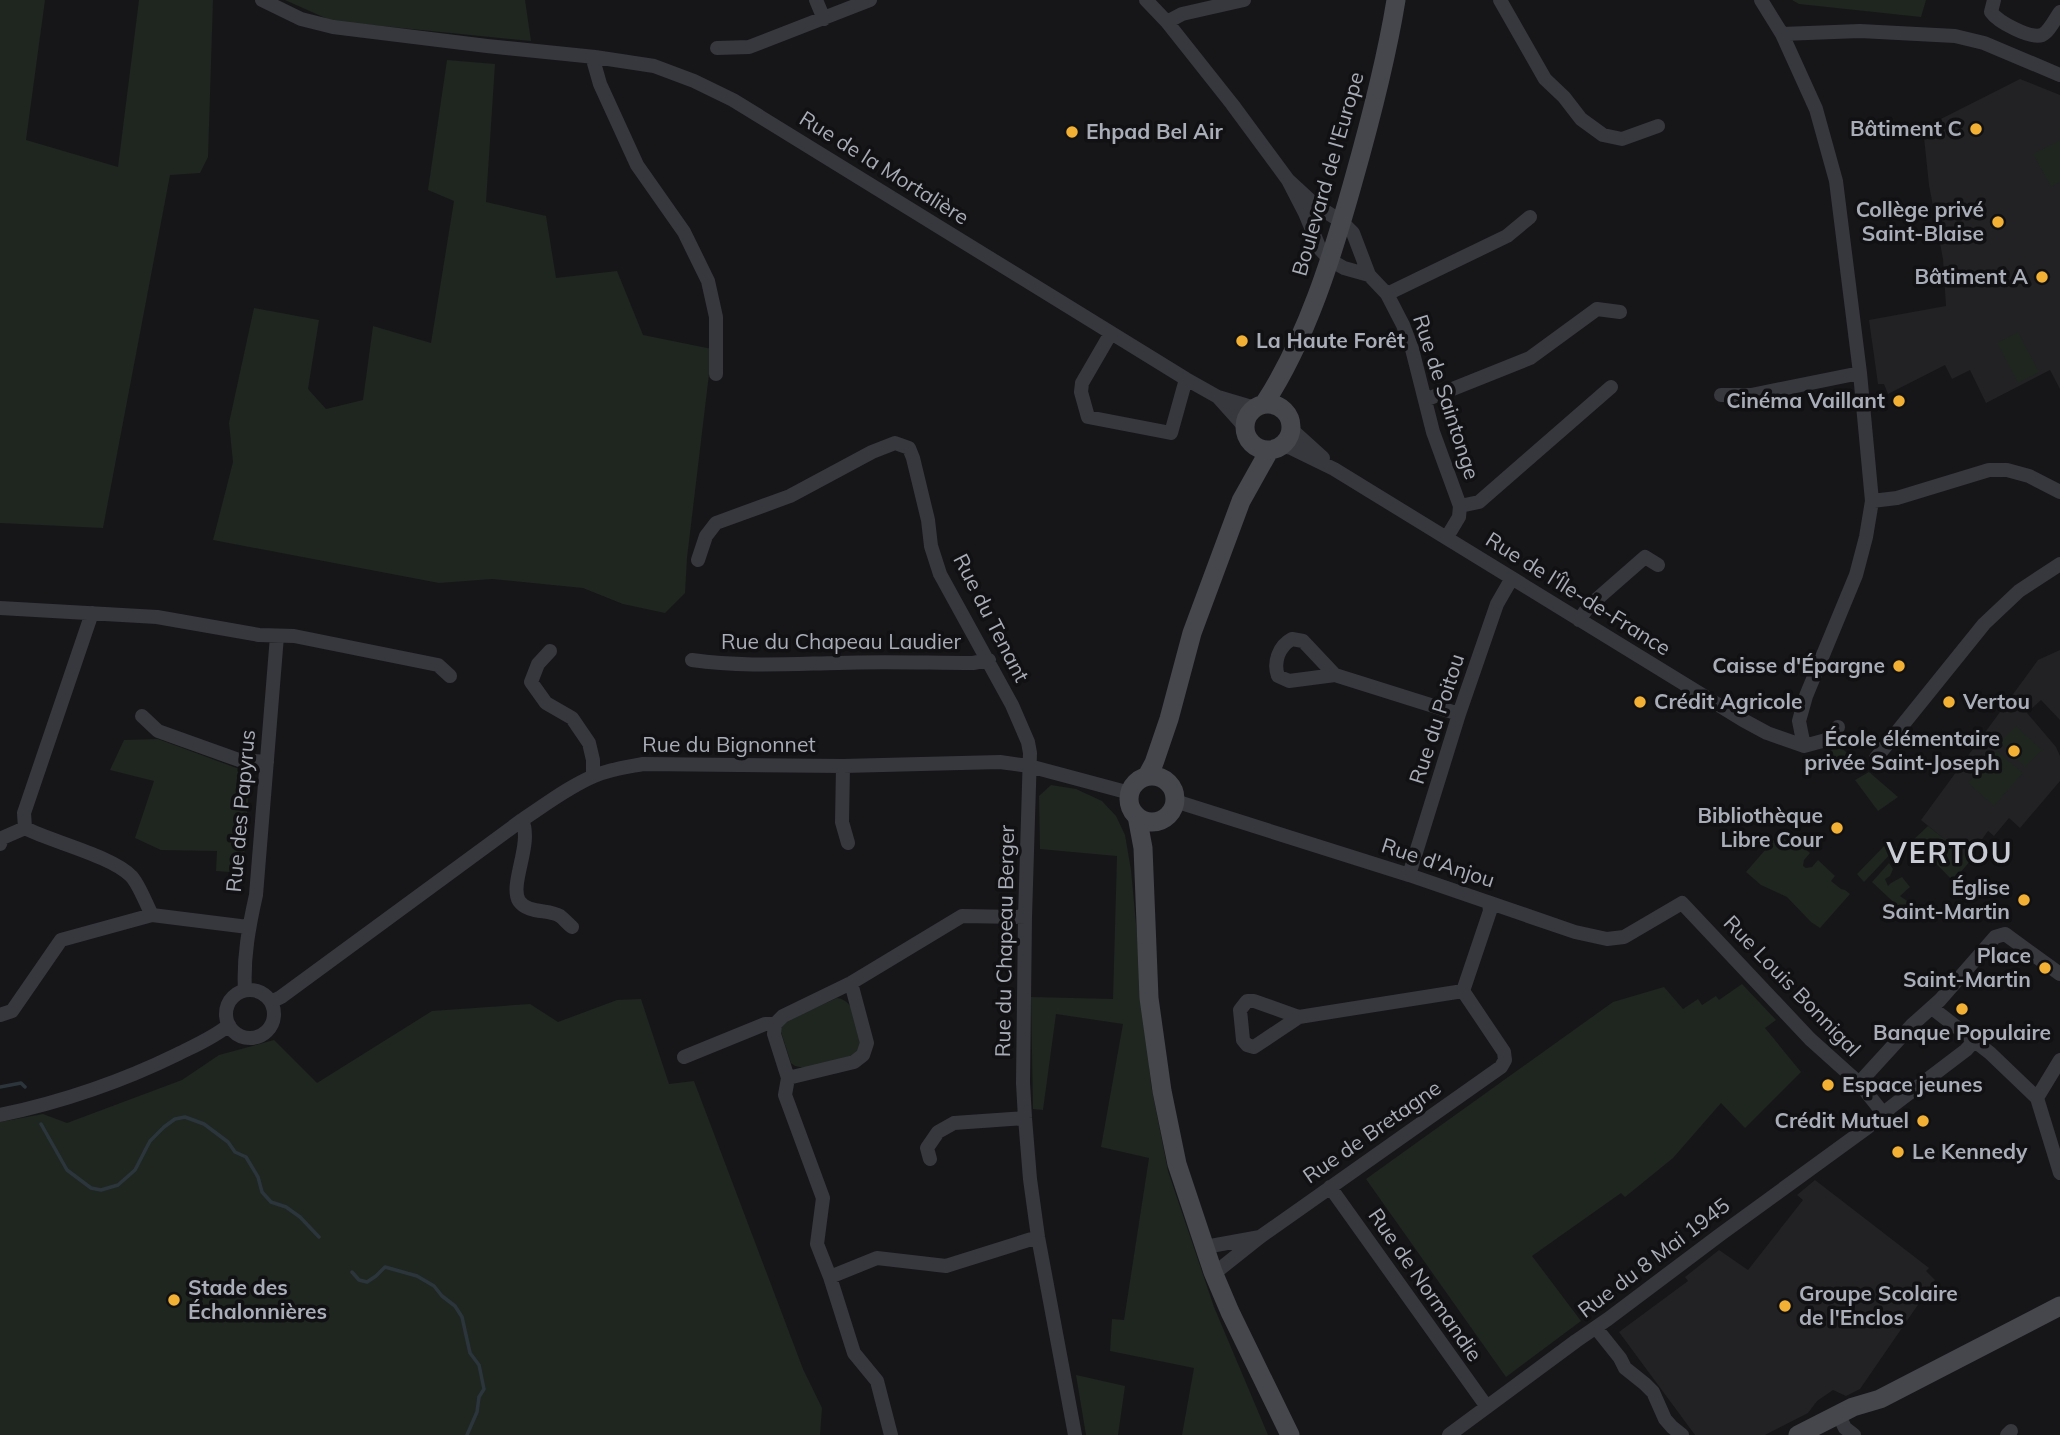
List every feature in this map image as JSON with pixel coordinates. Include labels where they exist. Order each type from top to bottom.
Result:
[{"type":"street","name":"Rue de la Mortalière","points":[[262,0],[301,19],[333,27],[594,57],[654,66],[694,81],[733,100],[1186,379],[1218,397],[1259,406]]},
{"type":"street","points":[[816,0],[824,19]]},
{"type":"street","points":[[718,48],[749,47],[870,0]]},
{"type":"street","points":[[1146,0],[1167,22],[1232,104],[1288,180],[1317,243],[1330,260]]},
{"type":"street","points":[[1167,22],[1182,14],[1244,0]]},
{"type":"street","name":"Boulevard de l'Europe","points":[[1157,779],[1169,719],[1192,633],[1241,501],[1282,434],[1286,382],[1291,358],[1330,260],[1342,222],[1372,114],[1396,0]]},
{"type":"street","points":[[1500,0],[1545,79],[1581,119],[1603,135],[1622,139],[1658,126]]},
{"type":"street","points":[[1761,0],[1782,34],[1816,109],[1836,181],[1860,373],[1872,501],[1868,526],[1856,575],[1806,696],[1799,721],[1804,746],[1826,740],[1838,727]]},
{"type":"street","points":[[1994,0],[1991,12],[1996,19],[2030,35],[2040,36],[2046,32],[2060,12]]},
{"type":"street","points":[[1782,34],[1860,31],[1955,36],[1984,43],[2060,75]]},
{"type":"street","points":[[594,57],[600,84],[637,165],[690,242],[708,281],[716,317],[716,374]]},
{"type":"street","points":[[1288,180],[1314,204],[1342,222]]},
{"type":"street","points":[[1387,294],[1507,236],[1530,217]]},
{"type":"street","name":"Rue de Saintonge","points":[[1342,222],[1353,233],[1368,275],[1387,294],[1407,337],[1433,432],[1460,506],[1459,517],[1447,537]]},
{"type":"street","name":"Rue de Saintonge","points":[[1330,260],[1344,268],[1368,275]]},
{"type":"street","points":[[1425,400],[1530,358],[1597,309],[1620,312]]},
{"type":"street","points":[[1111,333],[1082,383],[1081,392],[1088,417],[1171,433],[1186,379]]},
{"type":"street","name":"Boulevard de l'Europe","points":[[1241,501],[1240,492],[1247,465],[1247,416],[1259,406],[1291,358]]},
{"type":"street","points":[[1721,395],[1751,395],[1860,373]]},
{"type":"street","points":[[1460,506],[1479,502],[1611,387]]},
{"type":"street","name":"Rue de la Mortalière","points":[[1218,397],[1247,433]]},
{"type":"street","points":[[1247,433],[1254,447],[1282,434],[1278,407],[1259,406]]},
{"type":"street","name":"Rue de l'Île-de-France","points":[[1282,434],[1334,469],[1742,720],[1804,746]]},
{"type":"street","name":"Rue du Tenant","points":[[698,560],[706,536],[716,523],[790,496],[872,452],[895,443],[909,448],[940,575],[1012,705],[1028,742],[1031,759],[1029,766]]},
{"type":"street","points":[[1872,501],[1897,498],[1989,470],[2007,470],[2029,476],[2060,492]]},
{"type":"street","points":[[1578,620],[1589,606],[1646,557],[1658,565]]},
{"type":"street","points":[[1876,758],[1984,624],[2019,591],[2060,564]]},
{"type":"street","name":"Rue du Poitou","points":[[1409,875],[1459,714],[1497,604],[1512,578]]},
{"type":"street","points":[[0,608],[158,617],[259,635],[294,636],[438,665],[450,676]]},
{"type":"street","points":[[25,828],[24,813],[92,613]]},
{"type":"street","name":"Rue des Papyrus","points":[[245,990],[248,927],[256,895],[277,636]]},
{"type":"street","points":[[551,651],[538,664],[531,682],[546,703],[572,718],[589,743],[593,776]]},
{"type":"street","name":"Rue du Chapeau Laudier","points":[[692,660],[725,665],[787,665],[973,663],[989,660]]},
{"type":"street","points":[[1335,675],[1459,714]]},
{"type":"street","points":[[142,716],[158,731],[239,760],[267,762]]},
{"type":"street","name":"Rue du Bignonnet","points":[[271,1002],[556,797],[593,776],[621,768],[643,764],[843,766],[1000,762],[1029,766],[1130,793]]},
{"type":"street","points":[[843,766],[842,822],[848,843]]},
{"type":"street","name":"Rue du Chapeau Berger","points":[[1029,766],[1023,1083],[1025,1118],[1038,1237],[1075,1435]]},
{"type":"street","points":[[1146,906],[1151,888],[1155,839],[1175,801],[1174,792],[1157,779],[1137,782],[1130,793],[1131,808],[1137,816],[1143,848],[1149,998],[1162,1091],[1177,1164],[1213,1272],[1290,1435]]},
{"type":"street","name":"Rue d'Anjou","points":[[1175,801],[1409,875],[1574,932],[1607,939],[1624,937],[1682,903]]},
{"type":"street","points":[[1137,816],[1147,821],[1164,818]]},
{"type":"street","points":[[522,820],[525,827],[517,888],[519,901],[527,908],[559,915],[572,928]]},
{"type":"street","points":[[0,844],[2,838],[25,828]]},
{"type":"street","points":[[25,828],[39,836],[108,861],[131,876],[152,915]]},
{"type":"street","points":[[1299,1017],[1463,991],[1490,911],[1489,903]]},
{"type":"street","name":"Rue Louis Bonnigal","points":[[1682,903],[1810,1039],[1858,1083],[1932,1008],[1995,937],[2005,934],[2060,974]]},
{"type":"street","points":[[0,1015],[12,1011],[61,940],[152,915],[248,927]]},
{"type":"street","points":[[891,1435],[877,1381],[853,1353],[817,1244],[823,1198],[785,1095],[788,1077],[774,1034],[775,1024],[783,1016],[851,983],[962,916],[1025,917]]},
{"type":"street","points":[[788,1077],[854,1062],[863,1055],[867,1042],[851,983]]},
{"type":"street","points":[[245,990],[260,992],[271,1002],[275,1017],[262,1035],[247,1038],[233,1031],[229,1025],[226,1018],[228,1003],[232,997],[245,990]]},
{"type":"street","name":"Rue de Bretagne","points":[[1213,1272],[1330,1186],[1501,1067],[1505,1060],[1504,1052],[1463,991]]},
{"type":"street","points":[[1932,1008],[1990,1053],[2037,1098],[2060,1173]]},
{"type":"street","points":[[684,1057],[765,1024],[775,1024]]},
{"type":"street","points":[[0,1115],[89,1092],[133,1075],[216,1035],[229,1025]]},
{"type":"street","name":"Rue du 8 Mai 1945","points":[[1449,1435],[1868,1127],[1974,1041]]},
{"type":"street","points":[[2037,1098],[2060,1060]]},
{"type":"street","points":[[1858,1083],[1883,1114]]},
{"type":"street","points":[[930,1159],[927,1148],[938,1132],[954,1123],[1025,1118]]},
{"type":"street","name":"Rue de Normandie","points":[[1330,1186],[1487,1407]]},
{"type":"street","points":[[830,1277],[877,1258],[946,1266],[1038,1237]]},
{"type":"street","name":"Rue de Bretagne","points":[[1205,1247],[1260,1237]]},
{"type":"street","points":[[1798,1435],[1853,1407],[1880,1399],[2060,1306]]},
{"type":"street","points":[[1596,1328],[1625,1368],[1653,1392],[1665,1419],[1682,1435]]},
{"type":"street","points":[[1838,1414],[1845,1428],[1854,1435]]},
{"type":"shaded area","points":[[0,0],[45,0],[26,140],[118,167],[139,0],[213,0],[208,157],[200,173],[170,175],[103,528],[0,523]]},
{"type":"shaded area","points":[[285,0],[525,0],[531,41],[332,21]]},
{"type":"shaded area","points":[[1792,0],[1926,0],[1921,17],[1799,4]]},
{"type":"shaded area","points":[[447,60],[495,64],[486,202],[546,216],[556,278],[617,271],[643,335],[712,349],[685,593],[665,613],[623,604],[583,588],[492,579],[439,583],[213,540],[233,462],[229,423],[254,308],[319,320],[308,389],[326,409],[363,400],[373,326],[431,343],[454,201],[428,190]]},
{"type":"shaded area","name":"Collège privé Saint-Blaise","points":[[2020,79],[2060,95],[2060,389],[2050,370],[1986,403],[1970,370],[1952,379],[1945,365],[1888,394],[1884,384],[1878,384],[1869,320],[1946,306],[1943,259],[1929,185],[1923,128]]},
{"type":"shaded area","points":[[2060,140],[2060,182],[2051,187],[2033,154]]},
{"type":"shaded area","points":[[2018,332],[2039,372],[2018,383],[1997,343]]},
{"type":"shaded area","name":"École élémentaire privée Saint-Joseph","points":[[2060,650],[2060,720],[2041,700],[2027,713],[2056,747],[2060,756],[2060,781],[2020,828],[2009,818],[1994,836],[1988,831],[1970,856],[1966,857],[1921,820],[2038,660]]},
{"type":"shaded area","points":[[2016,726],[2042,750],[2025,767],[2000,742]]},
{"type":"shaded area","points":[[158,739],[250,773],[243,873],[216,871],[217,851],[161,850],[135,838],[154,781],[110,770],[124,740]]},
{"type":"shaded area","points":[[1837,744],[1862,766],[1847,770],[1822,760]]},
{"type":"shaded area","points":[[1997,751],[2023,773],[1994,806],[1968,783]]},
{"type":"shaded area","points":[[1869,772],[1898,797],[1878,811],[1855,780]]},
{"type":"shaded area","points":[[1051,785],[1076,789],[1102,801],[1116,816],[1125,835],[1131,870],[1151,1085],[1168,1171],[1214,1307],[1268,1435],[1182,1435],[1194,1368],[1110,1351],[1112,1319],[1124,1320],[1149,1158],[1101,1147],[1123,1024],[1056,1014],[1043,1110],[1033,1109],[1031,997],[1113,999],[1117,856],[1040,849],[1039,796]]},
{"type":"shaded area","points":[[1928,826],[1971,860],[1953,881],[1913,840]]},
{"type":"shaded area","points":[[1779,834],[1789,843],[1794,839],[1810,853],[1803,866],[1812,867],[1818,860],[1835,876],[1831,881],[1850,894],[1820,928],[1787,897],[1761,885],[1746,872]]},
{"type":"shaded area","points":[[1889,841],[1897,847],[1864,882],[1857,874]]},
{"type":"shaded area","points":[[1889,863],[1893,869],[1885,879],[1888,886],[1902,877],[1910,887],[1900,896],[1910,903],[1903,911],[1872,882]]},
{"type":"shaded area","points":[[1742,984],[1776,1020],[1765,1028],[1801,1072],[1745,1128],[1721,1103],[1673,1158],[1625,1197],[1621,1193],[1532,1256],[1581,1321],[1506,1377],[1366,1179],[1613,1002],[1664,987],[1683,1009],[1698,999],[1702,1005],[1716,996],[1719,1000]]},
{"type":"shaded area","points":[[837,998],[848,1004],[855,1015],[861,1043],[857,1052],[805,1068],[795,1066],[791,1063],[781,1032],[781,1023]]},
{"type":"shaded area","points":[[641,999],[669,1084],[694,1081],[803,1369],[822,1408],[820,1435],[0,1435],[0,1122],[43,1114],[67,1123],[182,1080],[219,1055],[274,1040],[317,1083],[432,1011],[530,1004],[558,1022],[617,1000]]},
{"type":"shaded area","name":"Groupe Scolaire de l'Enclos","points":[[1815,1180],[1929,1268],[1926,1271],[1935,1280],[1860,1389],[1846,1396],[1833,1390],[1817,1401],[1808,1413],[1765,1435],[1695,1435],[1619,1332],[1688,1281],[1685,1277],[1719,1250],[1748,1270],[1803,1200],[1797,1195]]},
{"type":"shaded area","points":[[1076,1375],[1125,1386],[1118,1435],[1086,1435]]},
{"type":"waterway","points":[[0,1087],[21,1083],[25,1087]]},
{"type":"waterway","points":[[41,1124],[67,1170],[91,1188],[101,1190],[118,1185],[135,1170],[150,1141],[175,1119],[185,1117],[204,1124],[228,1142],[235,1152],[246,1157],[258,1177],[262,1192],[271,1202],[286,1207],[300,1217],[319,1237]]},
{"type":"waterway","points":[[352,1272],[359,1280],[367,1282],[385,1267],[417,1276],[434,1286],[455,1306],[462,1317],[470,1353],[479,1365],[484,1389],[467,1435]]},
{"type":"place","name":"Bâtiment C","points":[[1976,129]]},
{"type":"place","name":"Ehpad Bel Air","points":[[1072,132]]},
{"type":"place","name":"Collège privé Saint-Blaise","points":[[1998,222]]},
{"type":"place","name":"Bâtiment A","points":[[2042,277]]},
{"type":"place","name":"La Haute Forêt","points":[[1242,341]]},
{"type":"place","name":"Cinéma Vaillant","points":[[1899,401]]},
{"type":"place","name":"Caisse d'Épargne","points":[[1899,666]]},
{"type":"place","name":"Crédit Agricole","points":[[1640,702]]},
{"type":"place","name":"Vertou","points":[[1949,702]]},
{"type":"place","name":"École élémentaire privée Saint-Joseph","points":[[2014,751]]},
{"type":"place","name":"Bibliothèque Libre Cour","points":[[1837,828]]},
{"type":"place","name":"Église Saint-Martin","points":[[2024,900]]},
{"type":"place","name":"Place Saint-Martin","points":[[2045,968]]},
{"type":"place","name":"Banque Populaire","points":[[1962,1009]]},
{"type":"place","name":"Espace jeunes","points":[[1828,1085]]},
{"type":"place","name":"Crédit Mutuel","points":[[1923,1121]]},
{"type":"place","name":"Le Kennedy","points":[[1898,1152]]},
{"type":"place","name":"Stade des Échalonnières","points":[[174,1300]]},
{"type":"place","name":"Groupe Scolaire de l'Enclos","points":[[1785,1306]]},
{"type":"district","name":"VERTOU","points":[[1950,853]]}]
